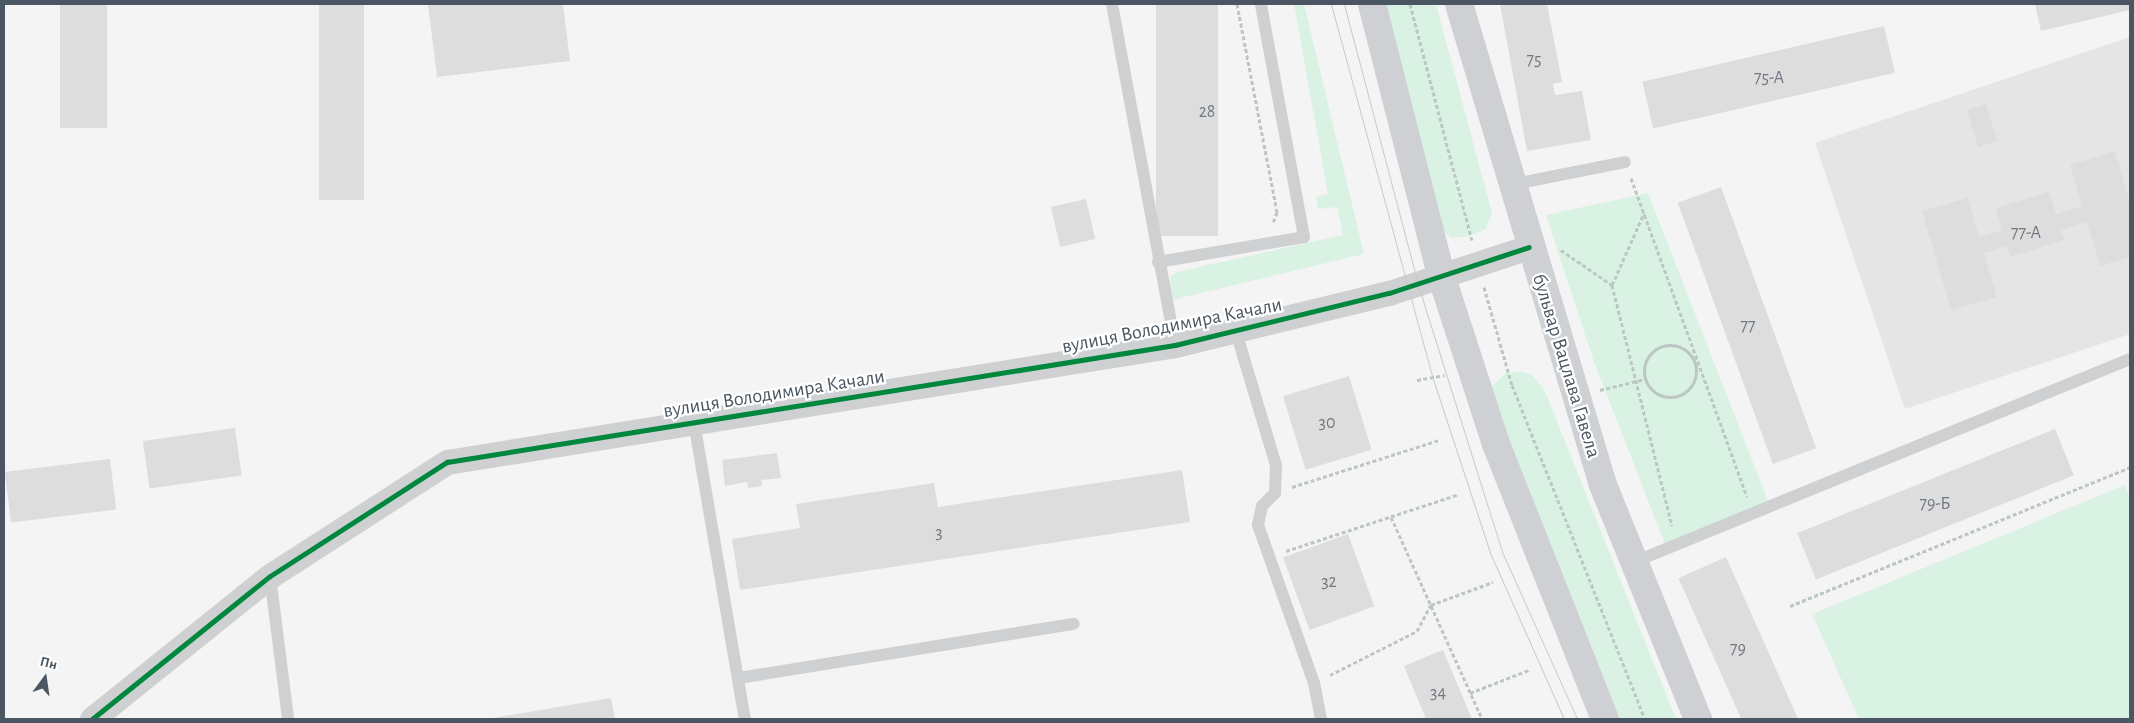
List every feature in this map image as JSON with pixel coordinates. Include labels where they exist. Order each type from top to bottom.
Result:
[{"type":"main road","points":[[1372,4],[1442,278],[1496,444],[1605,719]]},
{"type":"main road","name":"бульвар Вацлава Гавела","points":[[1459,4],[1510,185],[1541,245],[1603,485],[1698,719]]},
{"type":"street","name":"вулиця Володимира Качали","points":[[92,719],[270,576],[447,462],[1176,345],[1236,332],[1442,278],[1541,245]]},
{"type":"lane","points":[[1112,4],[1158,262],[1176,345]]},
{"type":"lane","points":[[1158,262],[1304,237],[1261,4]]},
{"type":"lane","points":[[1510,185],[1626,162]]},
{"type":"lane","points":[[1236,332],[1276,465],[1275,493],[1258,517],[1269,557],[1314,683],[1321,719]]},
{"type":"lane","points":[[1634,562],[1676,543],[1753,516],[2130,359]]},
{"type":"lane","points":[[694,422],[745,719]]},
{"type":"lane","points":[[270,576],[288,719]]},
{"type":"lane","points":[[739,678],[1074,624]]},
{"type":"path","points":[[1237,4],[1277,212],[1267,228]]},
{"type":"path","points":[[1410,4],[1512,386],[1645,719]]},
{"type":"path","points":[[1626,162],[1697,355],[1753,516]]},
{"type":"path","points":[[1644,212],[1612,286],[1676,543]]},
{"type":"path","points":[[1541,245],[1612,286]]},
{"type":"path","points":[[1694,361],[1682,348],[1665,345],[1647,357],[1645,378],[1659,394],[1680,395],[1694,380],[1694,361],[1697,355]]},
{"type":"path","points":[[1417,380],[1445,375]]},
{"type":"path","points":[[1595,392],[1645,378]]},
{"type":"path","points":[[1275,493],[1439,440]]},
{"type":"path","points":[[1790,606],[2130,467]]},
{"type":"path","points":[[1269,557],[1459,494]]},
{"type":"path","points":[[1391,517],[1482,719]]},
{"type":"path","points":[[1314,683],[1417,631],[1431,605],[1493,582]]},
{"type":"path","points":[[1470,693],[1529,670]]},
{"type":"shaded area","points":[[2130,37],[2130,334],[1905,409],[1815,143]]},
{"type":"green space","points":[[1294,4],[1304,4],[1364,254],[1172,300],[1170,277],[1177,272],[1343,235],[1337,207],[1318,209],[1316,197],[1328,194]]},
{"type":"green space","points":[[1386,4],[1436,4],[1492,213],[1485,230],[1469,236],[1451,238],[1439,227]]},
{"type":"green space","points":[[1648,193],[1768,501],[1665,544],[1594,362],[1546,215]]},
{"type":"green space","points":[[1519,371],[1532,375],[1544,389],[1676,719],[1612,719],[1490,409],[1491,388],[1504,374]]},
{"type":"green space","points":[[2125,485],[2130,498],[2130,719],[1859,719],[1812,614]]},
{"type":"building","points":[[60,4],[107,4],[107,128],[60,128]]},
{"type":"building","points":[[319,4],[364,4],[364,200],[319,200]]},
{"type":"building","points":[[428,4],[563,4],[570,61],[437,77]]},
{"type":"building","points":[[1156,4],[1218,4],[1218,236],[1156,236]]},
{"type":"building","points":[[1500,4],[1547,4],[1562,82],[1553,84],[1555,95],[1582,91],[1591,140],[1527,151]]},
{"type":"building","points":[[2035,4],[2130,4],[2130,10],[2041,31]]},
{"type":"building","points":[[1884,26],[1895,73],[1653,129],[1642,82]]},
{"type":"building","points":[[1986,104],[1997,141],[1978,147],[1967,110]]},
{"type":"building","points":[[2115,151],[2130,203],[2130,257],[2100,266],[2087,222],[2061,230],[2064,240],[2010,257],[2007,246],[1984,253],[1997,297],[1951,310],[1922,211],[1968,198],[1979,237],[2002,230],[1996,208],[2049,192],[2056,214],[2082,206],[2070,165]]},
{"type":"building","points":[[1721,187],[1816,448],[1773,464],[1678,203]]},
{"type":"building","points":[[1086,199],[1095,239],[1060,247],[1051,207]]},
{"type":"building","points":[[1349,376],[1372,450],[1306,470],[1283,396]]},
{"type":"building","points":[[235,428],[242,476],[150,488],[143,441]]},
{"type":"building","points":[[2055,429],[2074,475],[1816,579],[1797,533]]},
{"type":"building","points":[[777,453],[781,478],[761,480],[762,486],[748,488],[747,482],[725,486],[722,460]]},
{"type":"building","points":[[110,459],[116,510],[11,523],[5,472]]},
{"type":"building","points":[[1182,470],[1190,522],[740,590],[732,539],[800,528],[796,504],[934,483],[938,507]]},
{"type":"building","points":[[1348,534],[1374,606],[1309,630],[1283,558]]},
{"type":"building","points":[[1726,557],[1798,719],[1741,719],[1678,578]]},
{"type":"building","points":[[1443,650],[1472,719],[1426,719],[1404,666]]},
{"type":"building","points":[[611,698],[615,719],[493,719],[493,718]]},
{"type":"tram line","points":[[1331,4],[1433,379],[1491,555],[1564,719]]},
{"type":"tram line","points":[[1344,4],[1418,285],[1503,554],[1577,719]]},
{"type":"cycle path","points":[[92,719],[270,576],[447,462],[1175,345],[1389,293],[1529,247]]}]
